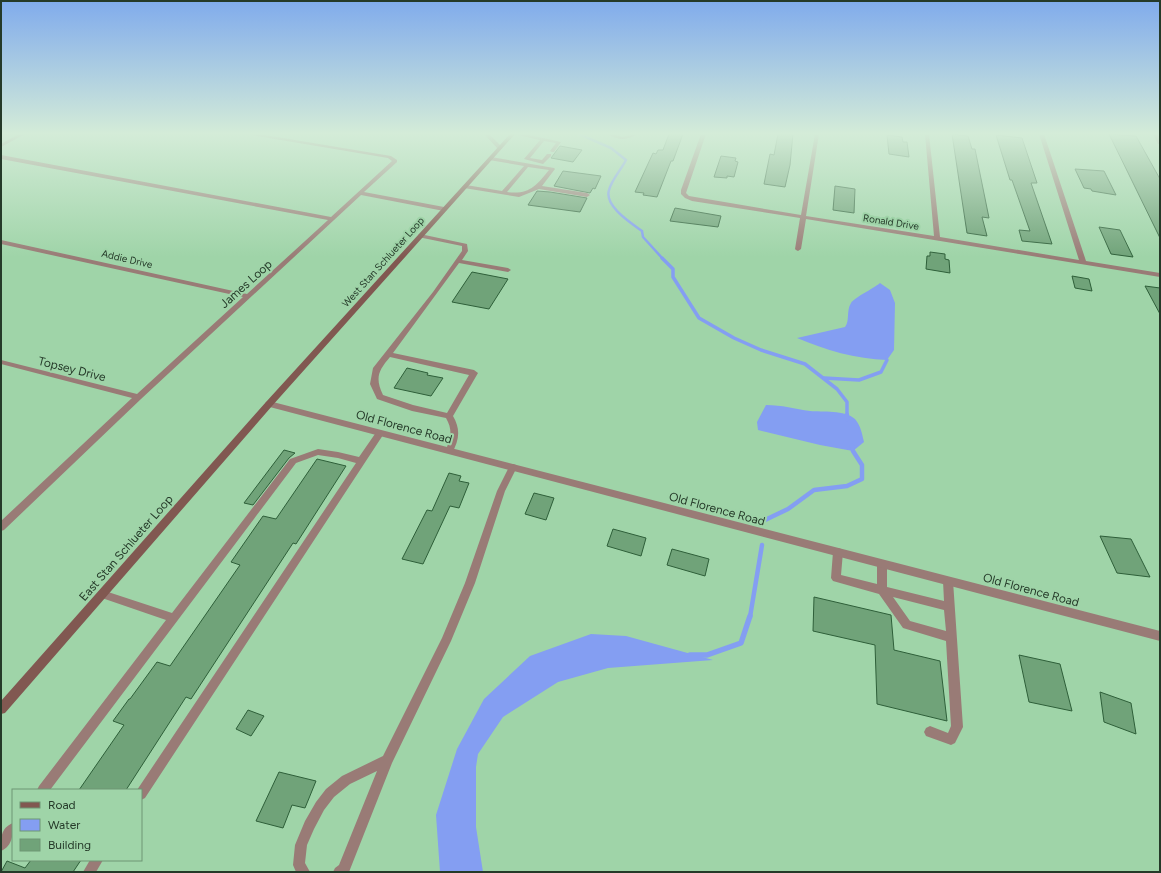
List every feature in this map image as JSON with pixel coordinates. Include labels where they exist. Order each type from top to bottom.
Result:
[{"type":"main road","name":"West Stan Schlueter Loop","points":[[269,404],[477,175]]},
{"type":"main road","name":"East Stan Schlueter Loop","points":[[1,709],[269,404]]},
{"type":"street","points":[[96,175],[334,219]]},
{"type":"street","name":"James Loop","points":[[1,527],[138,397],[381,175]]},
{"type":"street","points":[[503,193],[519,175]]},
{"type":"street","points":[[466,187],[519,195],[538,187],[547,175]]},
{"type":"street","name":"Ronald Drive","points":[[689,175],[683,193],[687,197],[697,200],[1160,275]]},
{"type":"street","points":[[798,249],[811,175]]},
{"type":"street","points":[[931,175],[937,239]]},
{"type":"street","points":[[1054,175],[1083,262]]},
{"type":"street","points":[[538,187],[587,195]]},
{"type":"street","points":[[361,193],[444,209]]},
{"type":"street","points":[[420,236],[465,245],[465,251],[377,368],[374,384],[380,397],[412,408],[449,416],[456,427],[454,443],[448,451]]},
{"type":"street","name":"Addie Drive","points":[[1,242],[248,296]]},
{"type":"street","points":[[458,261],[508,270]]},
{"type":"street","points":[[388,354],[474,373],[449,416]]},
{"type":"street","name":"Topsey Drive","points":[[1,362],[138,397]]},
{"type":"street","name":"Old Florence Road","points":[[269,404],[1160,636]]},
{"type":"street","points":[[142,792],[380,433]]},
{"type":"street","points":[[44,789],[293,461],[318,452],[361,461]]},
{"type":"street","points":[[339,872],[344,869],[387,760],[446,641],[470,583],[500,490],[513,468]]},
{"type":"street","points":[[838,552],[836,578],[949,607]]},
{"type":"street","points":[[882,564],[882,590],[907,624],[951,638]]},
{"type":"street","points":[[930,732],[951,739],[957,727],[948,581]]},
{"type":"street","points":[[102,594],[174,618]]},
{"type":"street","points":[[304,872],[299,865],[301,845],[320,806],[330,793],[346,780],[387,760]]},
{"type":"street","points":[[1,845],[12,830]]},
{"type":"street","points":[[89,872],[96,861]]},
{"type":"water","points":[[880,283],[890,290],[895,303],[894,350],[887,360],[864,358],[841,353],[797,338],[845,327],[851,303],[856,298]]},
{"type":"water","points":[[766,405],[783,406],[810,411],[833,412],[851,416],[859,424],[864,442],[853,451],[820,445],[758,430],[757,422]]},
{"type":"water","points":[[591,634],[626,636],[713,660],[608,668],[558,682],[503,717],[478,754],[476,767],[476,827],[483,872],[440,872],[436,815],[457,749],[484,699],[530,656]]},
{"type":"building","points":[[561,175],[601,176],[595,189],[593,188],[590,193],[554,186]]},
{"type":"building","points":[[643,175],[666,175],[657,197],[635,192]]},
{"type":"building","points":[[715,175],[735,175],[734,177],[727,176],[727,178],[714,177]]},
{"type":"building","points":[[766,175],[788,175],[785,187],[764,184]]},
{"type":"building","points":[[958,175],[980,175],[989,218],[982,217],[987,236],[967,233]]},
{"type":"building","points":[[1008,175],[1034,175],[1037,183],[1031,183],[1052,244],[1022,241],[1019,230],[1030,231],[1012,180],[1010,180]]},
{"type":"building","points":[[1078,175],[1106,175],[1116,195],[1092,191],[1091,189],[1084,188]]},
{"type":"building","points":[[1129,175],[1158,175],[1160,179],[1160,238]]},
{"type":"building","points":[[835,186],[855,189],[854,213],[833,210]]},
{"type":"building","points":[[537,191],[587,198],[580,212],[528,205]]},
{"type":"building","points":[[675,208],[721,216],[718,227],[670,221]]},
{"type":"building","points":[[1099,227],[1120,230],[1133,257],[1111,254]]},
{"type":"building","points":[[930,252],[945,254],[945,259],[949,260],[950,273],[926,269],[927,256],[930,256]]},
{"type":"building","points":[[472,272],[508,279],[489,309],[452,302]]},
{"type":"building","points":[[1072,276],[1089,279],[1092,291],[1075,288]]},
{"type":"building","points":[[1145,286],[1160,288],[1160,314]]},
{"type":"building","points":[[407,368],[428,373],[427,375],[443,378],[431,396],[394,388]]},
{"type":"building","points":[[284,450],[295,453],[289,458],[253,505],[244,503]]},
{"type":"building","points":[[317,459],[346,466],[296,544],[293,543],[191,699],[186,697],[127,789],[80,789],[124,725],[113,721],[157,662],[170,666],[240,565],[231,562],[263,516],[276,519]]},
{"type":"building","points":[[449,473],[461,476],[459,481],[469,483],[459,508],[450,506],[423,564],[402,559],[427,510],[432,511]]},
{"type":"building","points":[[534,493],[554,498],[546,520],[525,514]]},
{"type":"building","points":[[613,529],[646,538],[641,556],[607,546]]},
{"type":"building","points":[[1100,536],[1131,539],[1150,577],[1117,573]]},
{"type":"building","points":[[672,549],[709,559],[705,576],[667,565]]},
{"type":"building","points":[[814,597],[891,615],[894,650],[940,661],[947,721],[877,704],[875,645],[813,631]]},
{"type":"building","points":[[1019,655],[1060,664],[1072,711],[1029,702]]},
{"type":"building","points":[[1100,692],[1131,703],[1136,734],[1104,722]]},
{"type":"building","points":[[248,710],[264,716],[251,736],[236,729]]},
{"type":"building","points":[[279,772],[316,781],[305,808],[292,805],[283,828],[256,821]]},
{"type":"building","points":[[7,861],[25,868],[30,861],[80,861],[73,872],[1,872]]},
{"type":"waterway","points":[[616,175],[609,190],[610,202],[625,219],[642,231],[643,237],[663,259]]},
{"type":"waterway","points":[[663,259],[673,269],[673,277],[699,318],[734,338],[761,350],[805,364],[837,389],[847,402],[847,419]]},
{"type":"waterway","points":[[824,378],[859,380],[881,372],[887,360]]},
{"type":"waterway","points":[[765,520],[788,509],[814,490],[847,486],[862,479],[862,465],[853,451],[852,446]]},
{"type":"waterway","points":[[750,617],[762,545]]},
{"type":"waterway","points":[[690,655],[707,655],[741,643],[750,616]]}]
